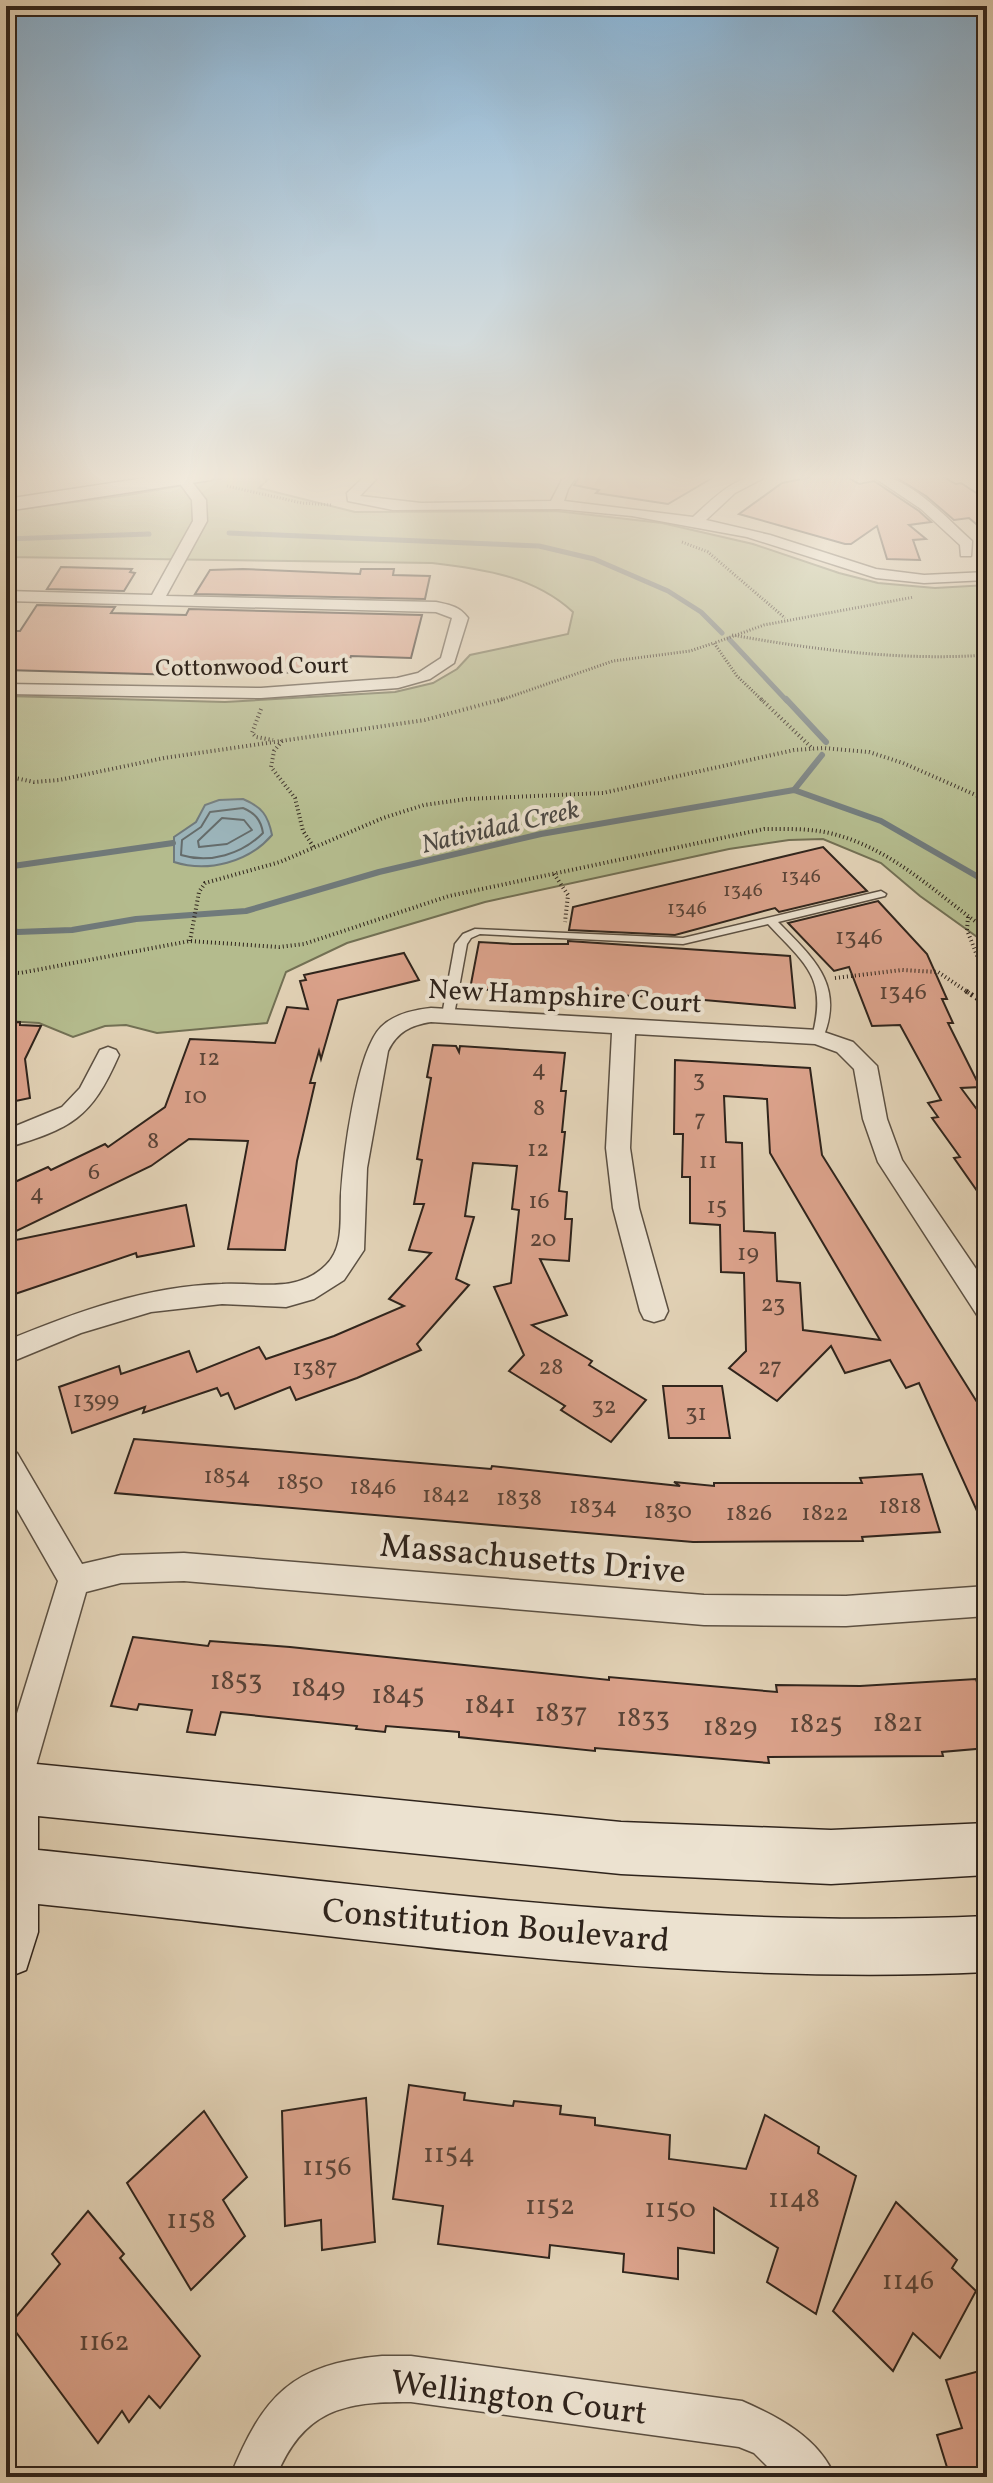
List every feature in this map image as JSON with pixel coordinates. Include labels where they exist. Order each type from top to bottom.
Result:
[{"type":"main road","points":[[6,1950],[10,1932],[8,1792],[621,1848],[831,1857],[987,1849]]},
{"type":"main road","name":"Constitution Boulevard","points":[[9,1874],[556,1933],[711,1944],[850,1949],[987,1944]]},
{"type":"street","points":[[6,596],[157,599],[161,590]]},
{"type":"street","name":"Cottonwood Court","points":[[6,689],[266,693],[387,685],[424,676],[448,660],[460,618],[451,609],[436,607],[157,599]]},
{"type":"street","name":"New Hampshire Court","points":[[6,1353],[73,1325],[151,1301],[211,1294],[286,1296],[323,1283],[351,1250],[355,1168],[377,1051],[383,1037],[408,1019],[448,1015],[818,1037],[845,1047],[865,1066],[875,1119],[890,1162],[987,1307]]},
{"type":"street","points":[[624,1026],[618,1117],[622,1180],[634,1244],[654,1311]]},
{"type":"street","points":[[6,1139],[78,1110],[92,1093],[108,1055]]},
{"type":"street","points":[[6,1462],[74,1580],[8,1792]]},
{"type":"street","name":"Massachusetts Drive","points":[[74,1580],[133,1567],[184,1567],[704,1610],[784,1613],[861,1612],[987,1601]]},
{"type":"street","name":"Wellington Court","points":[[253,2477],[269,2440],[290,2414],[312,2395],[338,2383],[370,2377],[411,2379],[742,2424],[770,2437],[812,2477]]},
{"type":"lane","points":[[448,1015],[461,944],[467,936],[487,930],[683,941],[881,894]]},
{"type":"lane","points":[[770,920],[821,979],[827,1000],[826,1015],[818,1037]]},
{"type":"path","points":[[752,590],[785,618]]},
{"type":"path","points":[[6,776],[34,782],[59,780],[164,758],[425,720],[495,702],[613,661],[690,651],[785,618],[868,610],[928,595]]},
{"type":"path","points":[[731,635],[788,645],[930,659],[987,655]]},
{"type":"path","points":[[714,643],[737,676],[813,749]]},
{"type":"path","points":[[266,693],[252,733],[260,739],[282,741]]},
{"type":"path","points":[[282,741],[274,750],[272,767],[280,783],[294,795],[303,837],[315,849]]},
{"type":"path","points":[[190,941],[199,892],[205,883],[278,863],[389,815],[443,801],[599,793],[756,757],[813,749],[849,749],[879,755],[987,800]]},
{"type":"path","points":[[6,972],[20,973],[190,941],[279,947],[304,944],[449,896],[764,829],[813,829],[842,834],[882,850],[987,930]]},
{"type":"path","points":[[554,874],[568,895],[564,935]]},
{"type":"path","points":[[968,917],[967,930],[987,981]]},
{"type":"path","points":[[821,979],[929,971],[946,975],[987,1005]]},
{"type":"green space","points":[[542,590],[987,590],[987,944],[920,896],[881,863],[823,839],[789,840],[729,849],[485,902],[347,943],[286,972],[267,1023],[157,1033],[126,1025],[105,1026],[73,1037],[39,1023],[6,1021],[6,696],[225,702],[395,692],[433,683],[457,669],[470,655],[568,634],[573,612]]},
{"type":"water","points":[[243,799],[263,812],[268,822],[272,835],[263,844],[227,863],[200,866],[174,862],[174,837],[196,822],[205,805],[219,800]]},
{"type":"building","points":[[198,590],[427,590],[425,599],[195,594]]},
{"type":"building","points":[[37,605],[115,607],[111,613],[186,615],[189,609],[422,615],[411,658],[351,656],[347,669],[216,676],[6,670],[6,631],[20,631]]},
{"type":"building","points":[[823,847],[867,891],[779,912],[775,908],[675,935],[569,930],[573,907]]},
{"type":"building","points":[[878,901],[927,954],[947,999],[942,999],[953,1023],[948,1023],[980,1087],[961,1088],[987,1123],[987,1205],[954,1158],[960,1157],[932,1118],[938,1117],[928,1103],[941,1100],[900,1025],[872,1026],[849,967],[834,971],[788,923]]},
{"type":"building","points":[[568,941],[790,956],[795,1008],[681,998],[470,989],[479,942],[568,944]]},
{"type":"building","points":[[404,953],[419,980],[338,1000],[321,1059],[319,1051],[310,1083],[315,1083],[297,1161],[285,1250],[228,1249],[248,1141],[189,1139],[151,1166],[6,1236],[6,1186],[48,1167],[51,1170],[105,1144],[108,1147],[165,1107],[190,1039],[275,1043],[287,1007],[308,1009],[300,981],[306,980],[304,975]]},
{"type":"building","points":[[20,1022],[20,1025],[41,1026],[25,1059],[30,1098],[6,1103],[6,1023]]},
{"type":"building","points":[[433,1045],[456,1046],[459,1052],[460,1046],[565,1053],[561,1091],[566,1091],[562,1132],[565,1132],[559,1191],[567,1192],[565,1219],[572,1219],[569,1261],[540,1259],[567,1315],[532,1325],[592,1361],[589,1365],[646,1400],[611,1442],[561,1410],[565,1406],[509,1371],[524,1355],[494,1287],[511,1283],[519,1210],[512,1209],[517,1166],[473,1163],[465,1216],[474,1217],[456,1279],[469,1285],[417,1344],[421,1350],[296,1400],[290,1387],[235,1409],[228,1393],[221,1396],[217,1388],[143,1413],[145,1407],[72,1433],[59,1387],[119,1366],[121,1374],[189,1351],[197,1372],[259,1347],[266,1359],[334,1336],[404,1306],[389,1299],[431,1253],[409,1250],[424,1204],[414,1204],[422,1160],[417,1159],[431,1078],[427,1077]]},
{"type":"building","points":[[675,1060],[810,1068],[822,1155],[987,1418],[987,1533],[919,1383],[906,1388],[890,1360],[845,1373],[831,1346],[777,1401],[729,1368],[746,1351],[744,1273],[721,1272],[720,1225],[690,1223],[690,1177],[682,1177],[683,1134],[674,1134]],"holes":[[[724,1096],[767,1099],[770,1153],[880,1340],[803,1330],[800,1283],[777,1281],[775,1233],[744,1231],[742,1143],[726,1142]]]},
{"type":"building","points":[[186,1205],[194,1246],[137,1257],[136,1253],[6,1297],[6,1242]]},
{"type":"building","points":[[663,1386],[722,1386],[730,1438],[669,1438]]},
{"type":"building","points":[[134,1439],[491,1469],[492,1466],[680,1486],[674,1482],[714,1486],[714,1483],[862,1483],[860,1478],[922,1474],[940,1532],[862,1537],[863,1541],[693,1542],[115,1493]]},
{"type":"building","points":[[133,1637],[208,1646],[210,1641],[290,1647],[609,1680],[609,1677],[777,1692],[776,1685],[860,1686],[976,1679],[978,1686],[987,1685],[987,1748],[942,1752],[943,1756],[768,1757],[769,1763],[595,1748],[595,1751],[459,1737],[459,1732],[386,1726],[385,1732],[356,1729],[357,1726],[221,1712],[215,1735],[187,1732],[192,1710],[139,1704],[137,1710],[111,1706]]},
{"type":"building","points":[[409,2085],[465,2093],[464,2100],[513,2106],[514,2101],[561,2106],[560,2114],[595,2118],[595,2125],[670,2135],[669,2159],[746,2169],[765,2115],[819,2147],[818,2153],[856,2176],[816,2314],[767,2282],[778,2248],[714,2208],[714,2253],[678,2248],[678,2279],[623,2272],[624,2254],[550,2245],[549,2258],[438,2244],[443,2206],[393,2199]]},
{"type":"building","points":[[366,2098],[375,2242],[322,2250],[321,2220],[285,2226],[282,2111]]},
{"type":"building","points":[[204,2111],[247,2177],[223,2200],[245,2236],[191,2290],[127,2183]]},
{"type":"building","points":[[896,2202],[957,2260],[952,2268],[976,2291],[940,2358],[913,2333],[893,2371],[833,2311]]},
{"type":"building","points":[[88,2211],[124,2254],[120,2258],[200,2356],[160,2408],[149,2396],[129,2422],[122,2411],[98,2443],[10,2324],[60,2264],[52,2254]]},
{"type":"building","points":[[987,2369],[987,2477],[950,2477],[937,2435],[962,2428],[946,2380]]},
{"type":"waterway","points":[[665,590],[701,612],[722,633]]},
{"type":"waterway","points":[[729,639],[787,701]]},
{"type":"waterway","points":[[786,699],[826,742]]},
{"type":"waterway","points":[[794,790],[822,755]]},
{"type":"waterway","name":"Natividad Creek","points":[[6,925],[17,932],[72,930],[136,919],[246,911],[379,872],[541,834],[794,790]]},
{"type":"waterway","name":"Natividad Creek","points":[[794,790],[881,821],[987,882]]},
{"type":"waterway","points":[[6,867],[173,843]]}]
